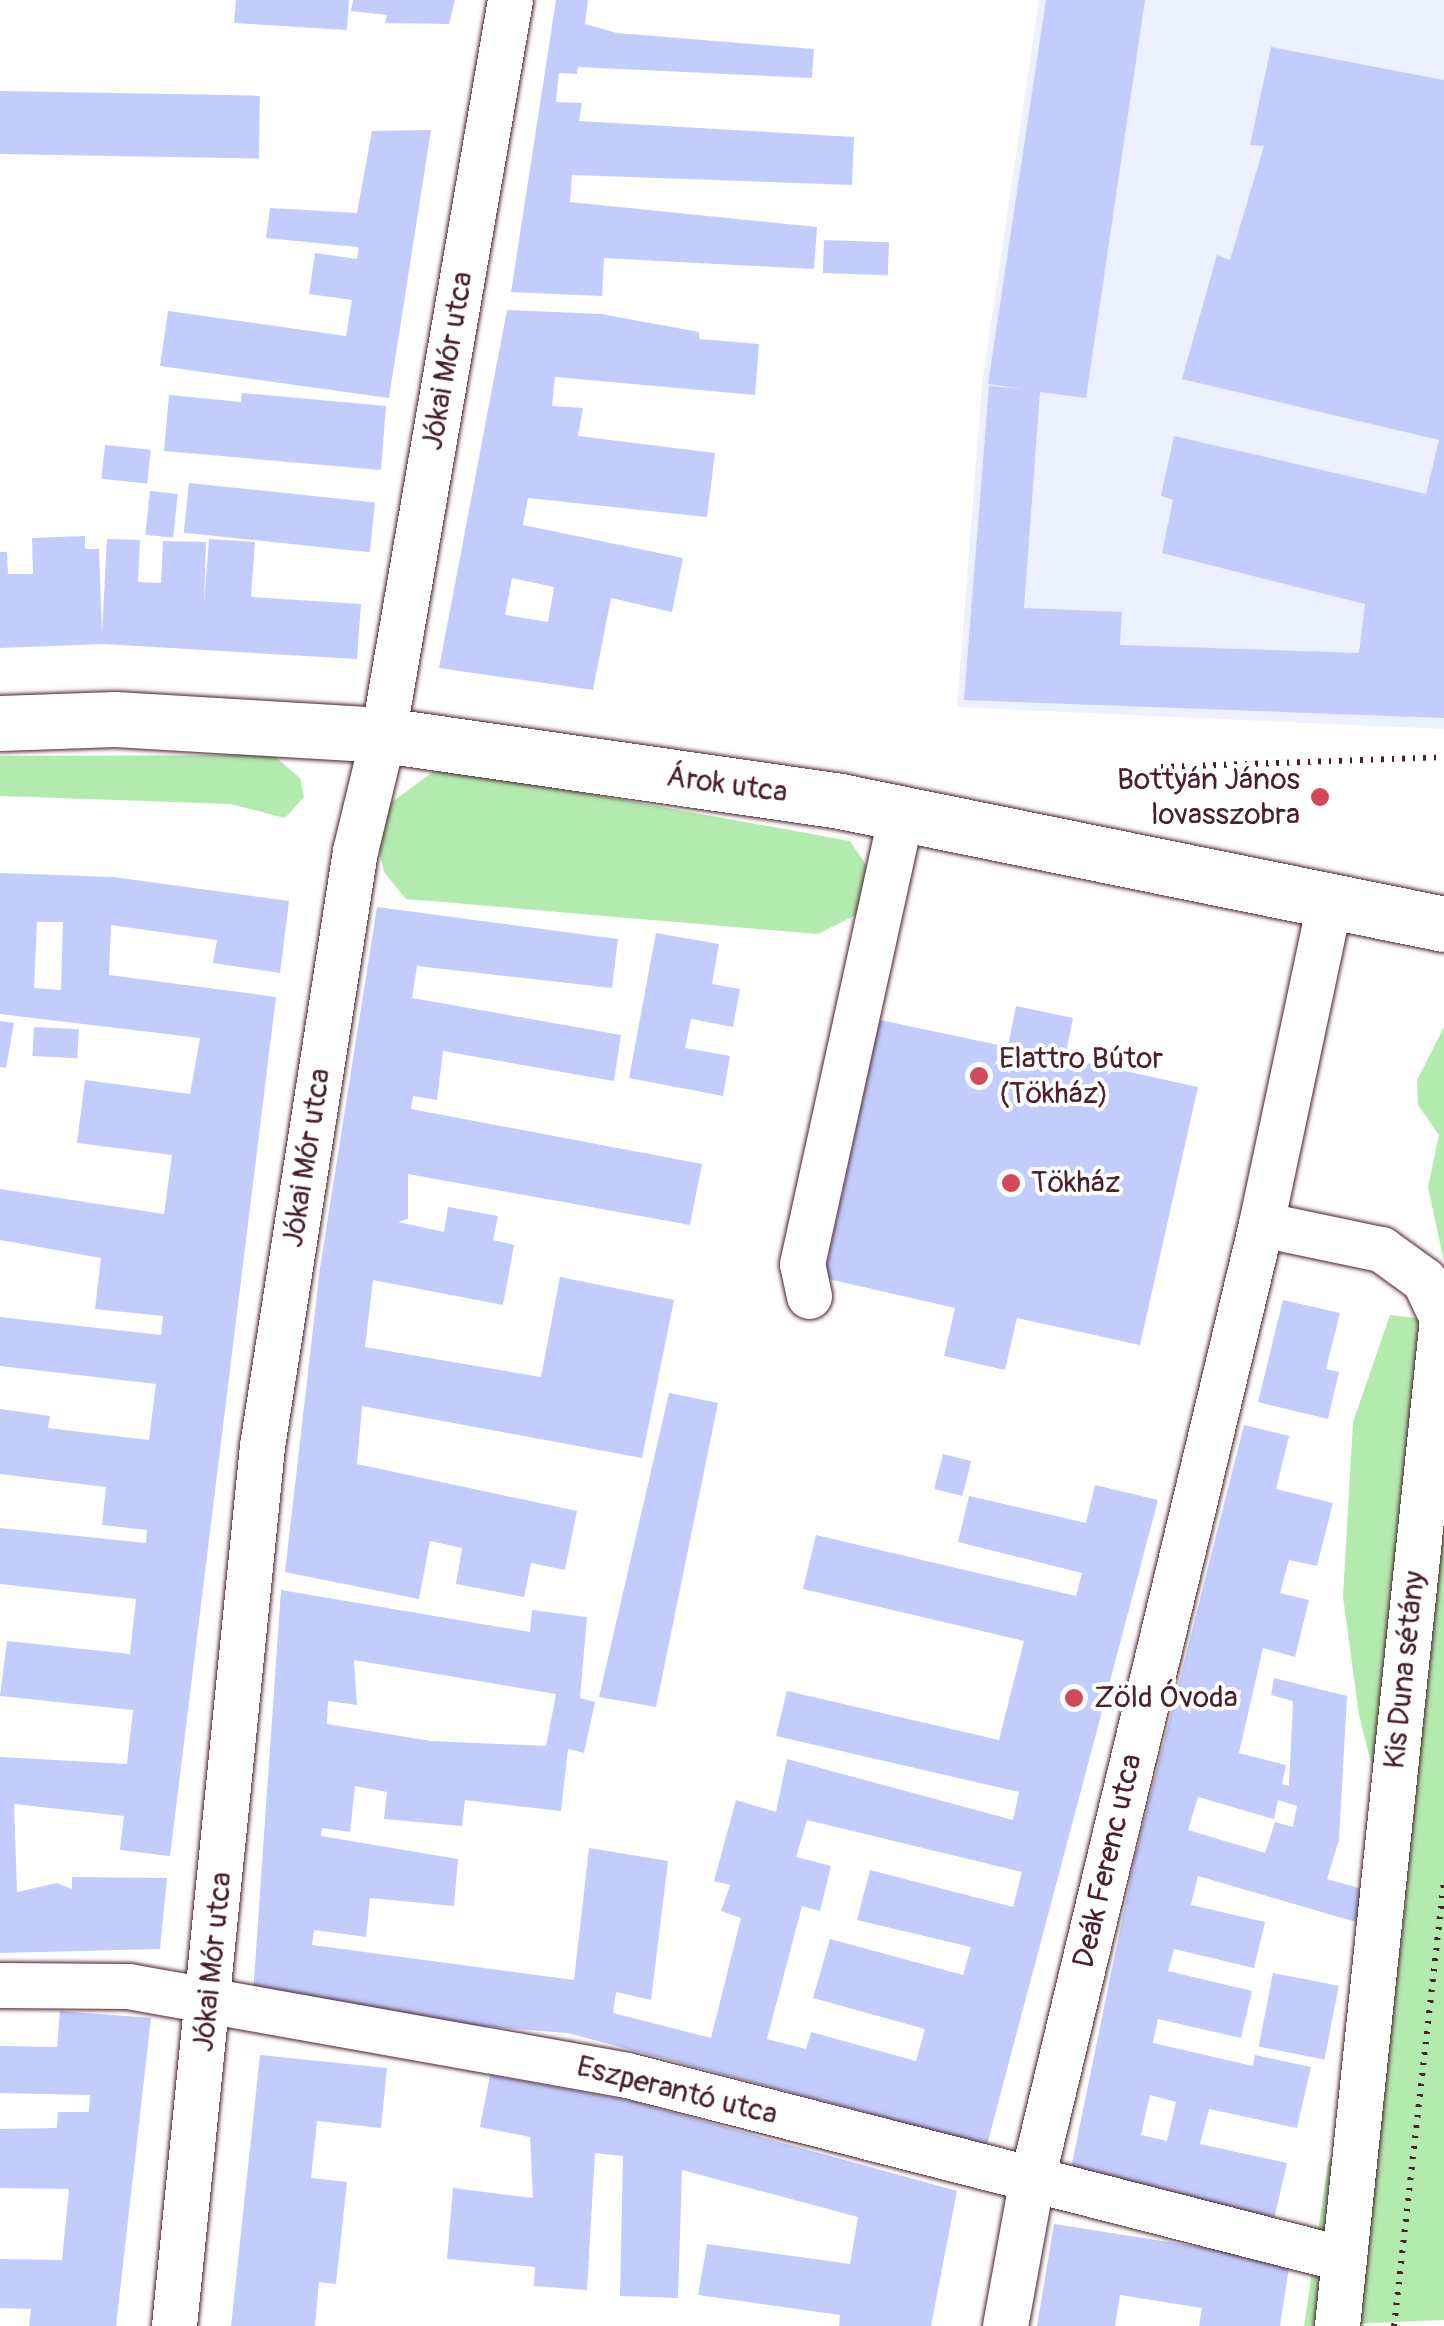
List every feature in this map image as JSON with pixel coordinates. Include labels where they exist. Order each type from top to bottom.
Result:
[{"type":"main road","name":"Árok utca","points":[[0,723],[115,720],[383,735],[902,815],[1329,904],[1444,924]]},
{"type":"street","name":"Jókai Mór utca","points":[[174,2326],[210,1999],[262,1446],[356,851],[383,735],[510,0]]},
{"type":"street","points":[[809,1296],[802,1264],[902,815]]},
{"type":"street","points":[[1261,1224],[1329,904]]},
{"type":"street","name":"Kis Duna sétány","points":[[1261,1224],[1382,1249],[1424,1280],[1442,1318],[1337,2326]]},
{"type":"street","name":"Deák Ferenc utca","points":[[1005,2326],[1031,2182],[1261,1224]]},
{"type":"street","name":"Eszperantó utca","points":[[0,1985],[71,1981],[210,1999],[627,2075],[1031,2182],[1344,2259]]},
{"type":"path","points":[[1161,767],[1444,757]]},
{"type":"path","points":[[1394,2326],[1444,1879]]},
{"type":"shaded area","points":[[1039,0],[1444,0],[1444,729],[957,707],[982,384]]},
{"type":"green space","points":[[273,755],[300,778],[304,797],[285,818],[231,804],[0,796],[0,756]]},
{"type":"green space","points":[[440,767],[850,841],[873,875],[862,912],[818,934],[406,899],[384,872],[376,836],[385,807]]},
{"type":"green space","points":[[1444,1027],[1444,1262],[1428,1187],[1439,1135],[1418,1105],[1417,1080]]},
{"type":"green space","points":[[1390,1315],[1424,1319],[1444,1382],[1444,2320],[1304,2326],[1328,2163],[1383,2075],[1406,1900],[1359,1715],[1343,1597],[1353,1422]]},
{"type":"building","points":[[236,0],[349,0],[347,30],[234,23]]},
{"type":"building","points":[[353,0],[455,0],[449,24],[385,23],[387,15],[351,11]]},
{"type":"building","points":[[556,0],[588,0],[585,24],[617,33],[814,49],[812,78],[578,67],[577,74],[559,73],[556,102],[582,103],[579,121],[854,137],[852,185],[572,175],[570,202],[817,227],[814,269],[604,258],[602,296],[511,292]]},
{"type":"building","points":[[1046,0],[1145,0],[1086,398],[1040,392],[1024,608],[1122,612],[1120,645],[1359,653],[1365,604],[1162,553],[1173,500],[1161,496],[1174,436],[1426,494],[1439,440],[1182,379],[1217,255],[1230,260],[1264,146],[1250,145],[1271,47],[1444,80],[1444,718],[964,700],[989,386],[1023,389],[988,384]]},
{"type":"building","points":[[0,91],[260,96],[259,159],[0,154]]},
{"type":"building","points":[[431,130],[389,398],[160,366],[168,311],[346,336],[352,300],[309,294],[315,253],[357,259],[359,247],[266,238],[270,208],[357,213],[372,131]]},
{"type":"building","points":[[824,240],[889,242],[888,275],[823,273]]},
{"type":"building","points":[[507,310],[601,314],[699,332],[699,339],[759,344],[755,395],[555,377],[552,406],[583,408],[578,436],[715,453],[707,517],[528,498],[523,525],[683,558],[672,612],[611,598],[593,690],[439,668]],"holes":[[[512,578],[554,587],[548,622],[505,615]]]},
{"type":"building","points":[[242,393],[386,406],[381,470],[164,451],[169,395],[241,402]]},
{"type":"building","points":[[105,445],[151,450],[147,484],[101,479]]},
{"type":"building","points":[[189,483],[375,503],[370,552],[184,533]]},
{"type":"building","points":[[150,491],[178,494],[173,538],[145,535]]},
{"type":"building","points":[[85,536],[85,549],[99,549],[102,634],[107,539],[140,540],[138,582],[161,583],[163,541],[206,542],[204,604],[209,539],[255,542],[251,597],[361,604],[357,659],[103,644],[0,648],[0,552],[7,552],[8,574],[33,574],[32,538]]},
{"type":"building","points":[[0,873],[113,877],[289,901],[280,973],[213,963],[217,940],[111,925],[109,975],[276,997],[170,1856],[120,1850],[124,1816],[14,1804],[17,1892],[57,1883],[72,1889],[72,1877],[167,1878],[160,1949],[0,1953],[0,1757],[127,1764],[133,1710],[0,1696],[7,1641],[130,1654],[136,1599],[0,1584],[0,1528],[146,1543],[147,1530],[102,1525],[106,1487],[0,1474],[0,1409],[50,1416],[48,1428],[149,1440],[156,1384],[0,1366],[0,1317],[161,1335],[163,1316],[95,1309],[101,1258],[0,1240],[0,1189],[164,1214],[172,1155],[77,1143],[85,1080],[190,1094],[200,1038],[0,1014]],"holes":[[[37,922],[63,922],[61,990],[34,988]]]},
{"type":"building","points":[[377,907],[618,939],[612,988],[417,966],[412,998],[621,1035],[614,1081],[443,1051],[437,1100],[413,1096],[411,1109],[702,1164],[690,1225],[408,1174],[408,1219],[398,1222],[444,1232],[448,1207],[498,1216],[493,1240],[514,1245],[503,1305],[373,1280],[365,1347],[541,1377],[560,1277],[674,1300],[642,1458],[362,1406],[357,1464],[577,1511],[565,1570],[531,1563],[524,1597],[456,1584],[462,1548],[430,1541],[419,1599],[285,1572],[320,1268]]},
{"type":"building","points":[[656,933],[719,944],[712,984],[740,989],[733,1027],[691,1019],[685,1048],[730,1056],[723,1096],[629,1078]]},
{"type":"building","name":"Tökház","points":[[1016,1006],[1073,1018],[1065,1058],[1198,1087],[1140,1345],[1017,1318],[1005,1370],[944,1356],[955,1308],[824,1278],[880,1020],[1008,1047]]},
{"type":"building","points":[[0,1021],[14,1023],[6,1068],[0,1067]]},
{"type":"building","points":[[34,1027],[79,1029],[77,1058],[32,1056]]},
{"type":"building","points":[[1283,1300],[1340,1313],[1326,1369],[1339,1372],[1328,1419],[1258,1402]]},
{"type":"building","points":[[669,1393],[718,1403],[656,1707],[599,1697]]},
{"type":"building","points":[[1244,1425],[1289,1436],[1276,1489],[1333,1503],[1317,1566],[1289,1560],[1280,1593],[1309,1600],[1295,1657],[1263,1648],[1239,1753],[1286,1765],[1282,1784],[1289,1786],[1293,1701],[1271,1695],[1274,1678],[1347,1696],[1339,1840],[1327,1879],[1366,1890],[1356,1922],[1198,1876],[1191,1905],[1265,1922],[1254,1968],[1174,1949],[1168,1971],[1252,1991],[1241,2038],[1158,2019],[1153,2043],[1253,2066],[1255,2055],[1311,2067],[1297,2128],[1209,2109],[1200,2144],[1287,2163],[1274,2219],[1070,2173],[1135,1857]],"holes":[[[1198,1797],[1274,1819],[1278,1800],[1297,1806],[1293,1827],[1275,1822],[1265,1853],[1188,1830]],[[1150,2095],[1176,2102],[1167,2141],[1141,2135]]]},
{"type":"building","points":[[943,1454],[971,1461],[962,1496],[934,1489]]},
{"type":"building","points":[[1095,1485],[1158,1500],[987,2145],[568,2033],[408,2020],[253,1994],[281,1590],[530,1632],[532,1610],[587,1617],[580,1698],[595,1702],[584,1753],[568,1749],[561,1811],[465,1800],[462,1826],[384,1819],[387,1792],[355,1786],[350,1832],[322,1828],[321,1836],[458,1859],[454,1906],[370,1898],[366,1937],[314,1930],[312,1945],[574,1980],[589,1848],[668,1861],[651,2000],[616,1992],[613,2013],[711,2038],[741,1918],[721,1911],[730,1885],[714,1881],[736,1800],[776,1812],[787,1759],[1013,1820],[1019,1792],[776,1736],[787,1691],[999,1740],[1024,1641],[803,1589],[816,1535],[1076,1596],[1082,1573],[958,1542],[969,1496],[1086,1523]],"holes":[[[354,1660],[556,1694],[546,1746],[431,1741],[327,1724],[328,1701],[357,1705]],[[807,1820],[1022,1872],[1013,1907],[870,1870],[857,1920],[971,1947],[963,1975],[830,1939],[813,1998],[925,2029],[916,2061],[811,2032],[806,2049],[767,2039],[802,1906],[820,1911],[831,1866],[796,1857]]]},
{"type":"building","points":[[1273,1973],[1339,1986],[1324,2059],[1259,2047]]},
{"type":"building","points":[[60,2011],[151,2018],[116,2326],[29,2326],[31,2309],[0,2308],[0,2259],[62,2260],[69,2189],[0,2188],[0,2129],[57,2128],[58,2112],[89,2112],[90,2095],[0,2093],[0,2046],[57,2047]]},
{"type":"building","points":[[260,2055],[387,2068],[381,2128],[317,2121],[311,2178],[347,2182],[336,2284],[319,2282],[315,2326],[231,2326]]},
{"type":"building","points":[[490,2075],[631,2101],[957,2191],[931,2326],[839,2326],[840,2315],[698,2295],[707,2244],[850,2264],[858,2217],[682,2170],[678,2298],[620,2296],[623,2156],[595,2153],[587,2290],[534,2286],[535,2267],[447,2259],[453,2188],[533,2198],[530,2137],[480,2127]]},
{"type":"building","points":[[1054,2224],[1290,2261],[1280,2326],[1199,2326],[1202,2308],[1120,2295],[1115,2326],[1037,2326]]},
{"type":"place","name":"Bottyán János lovasszobra","points":[[1320,797]]},
{"type":"place","name":"Elattro Bútor (Tökház)","points":[[979,1076]]},
{"type":"place","name":"Tökház","points":[[1011,1183]]},
{"type":"place","name":"Zöld Óvoda","points":[[1074,1698]]}]
